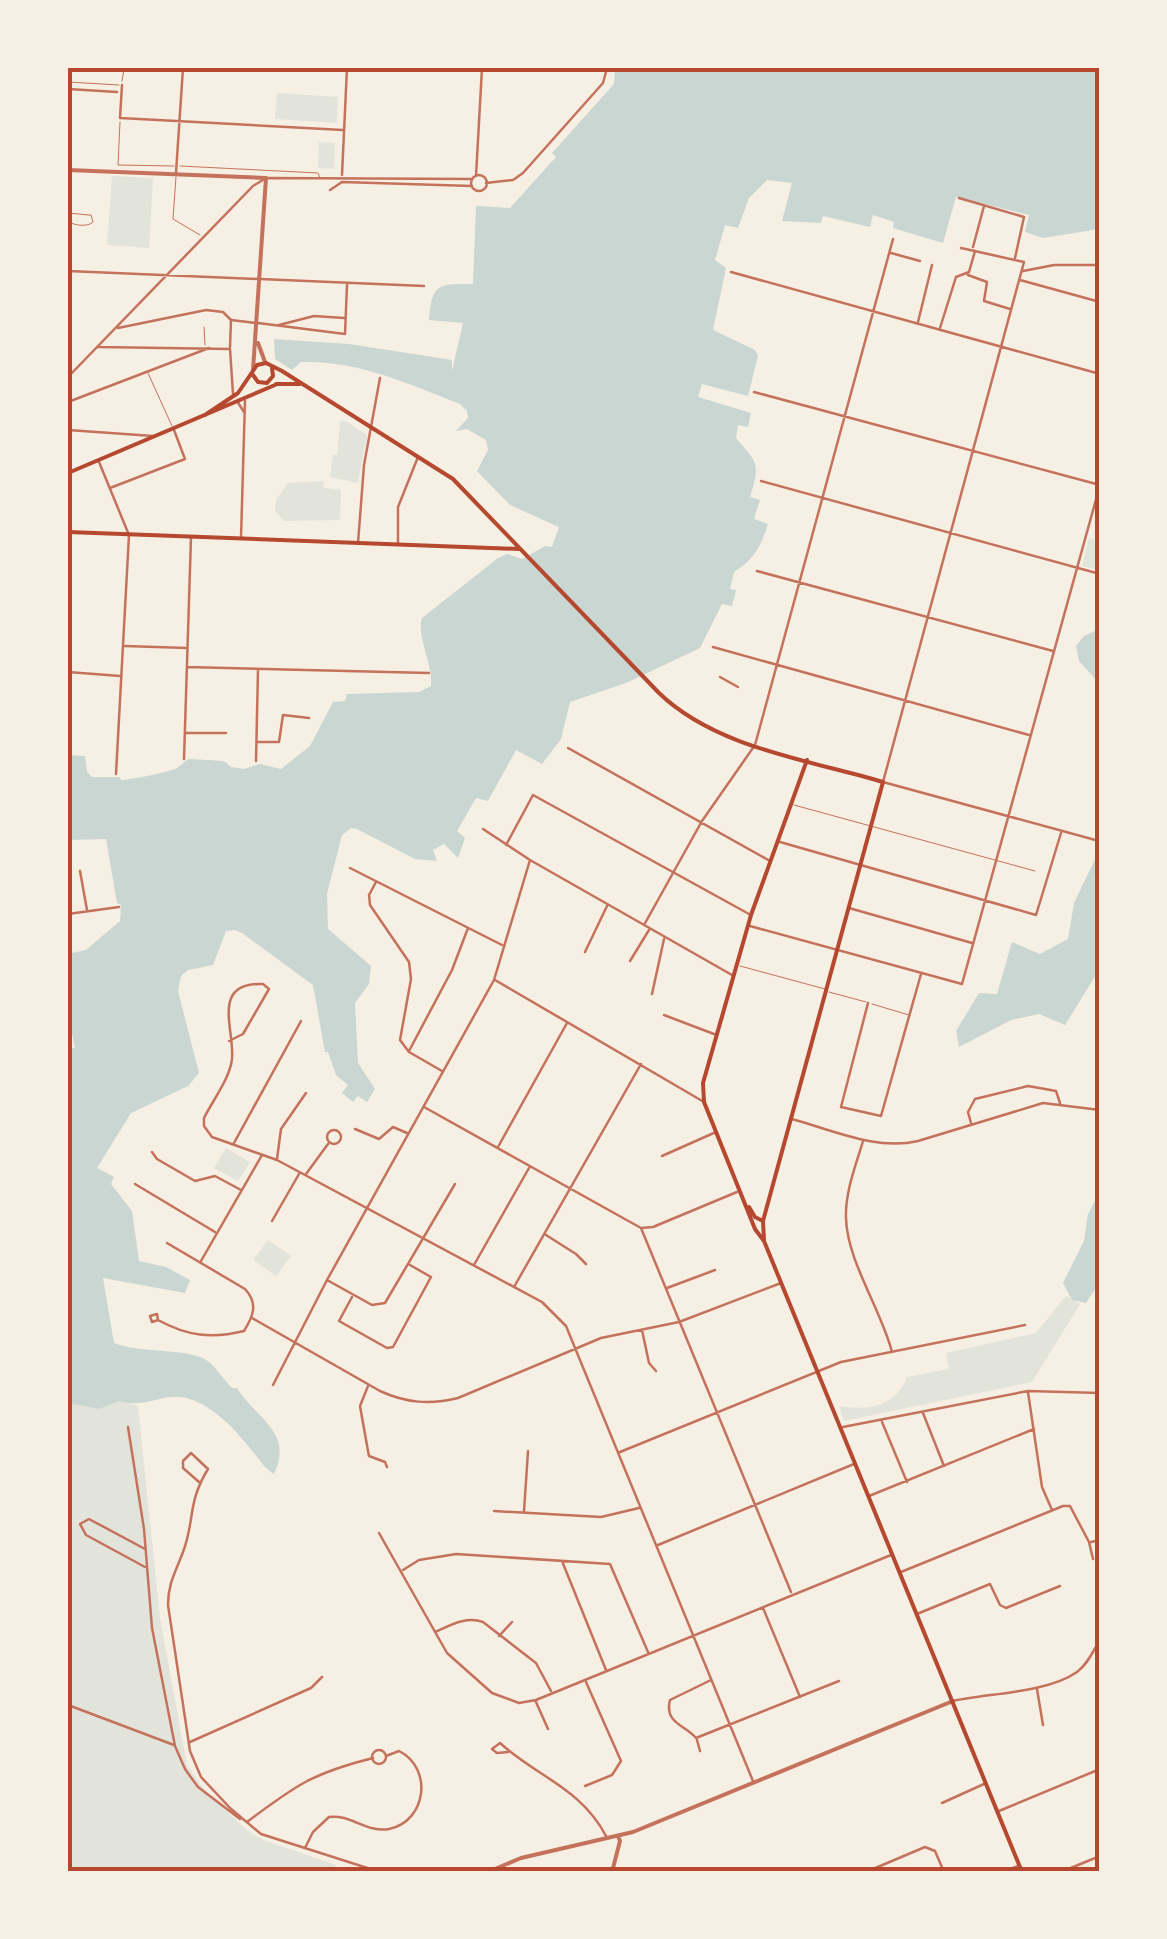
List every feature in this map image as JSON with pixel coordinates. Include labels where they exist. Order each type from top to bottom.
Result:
[{"type":"main road","points":[[68,473],[264,390],[273,374],[268,364]]},
{"type":"main road","points":[[205,415],[234,396],[257,365],[268,364],[453,480],[689,718],[733,739],[883,782],[763,1220],[764,1240]]},
{"type":"main road","points":[[253,372],[256,381],[300,384]]},
{"type":"main road","points":[[68,532],[520,549]]},
{"type":"main road","points":[[806,760],[736,964],[703,1088],[704,1102],[842,1427],[1020,1868]]},
{"type":"main road","points":[[745,1204],[754,1217],[763,1220]]},
{"type":"street","points":[[176,174],[184,68]]},
{"type":"street","points":[[342,180],[348,68]]},
{"type":"street","points":[[472,186],[482,68]]},
{"type":"street","points":[[68,170],[320,178],[472,186],[480,190],[486,183],[521,176],[603,83],[607,68]]},
{"type":"street","points":[[122,85],[120,118],[343,130]]},
{"type":"street","points":[[68,89],[117,92]]},
{"type":"street","points":[[330,190],[342,180],[483,176],[486,183]]},
{"type":"street","points":[[68,378],[203,237],[266,178]]},
{"type":"street","points":[[253,372],[266,178]]},
{"type":"street","points":[[959,198],[1024,217],[1015,260]]},
{"type":"street","points":[[967,275],[984,205]]},
{"type":"street","points":[[644,925],[702,821],[755,745],[893,239]]},
{"type":"street","points":[[961,248],[1024,262],[883,782],[1098,842]]},
{"type":"street","points":[[890,253],[920,261]]},
{"type":"street","points":[[918,324],[932,265]]},
{"type":"street","points":[[1022,272],[1054,265],[1100,265]]},
{"type":"street","points":[[68,272],[424,286]]},
{"type":"street","points":[[730,272],[1100,374]]},
{"type":"street","points":[[939,330],[956,277],[967,275],[987,282],[984,300],[1011,309]]},
{"type":"street","points":[[1020,280],[1100,302]]},
{"type":"street","points":[[114,329],[212,310],[223,312],[231,320],[345,334],[347,283]]},
{"type":"street","points":[[279,326],[314,316],[346,318]]},
{"type":"street","points":[[231,320],[231,386],[244,412]]},
{"type":"street","points":[[256,338],[260,356],[268,364]]},
{"type":"street","points":[[98,346],[230,349]]},
{"type":"street","points":[[68,402],[208,348]]},
{"type":"street","points":[[358,544],[362,484],[380,378]]},
{"type":"street","points":[[748,926],[962,984],[1099,485],[754,392]]},
{"type":"street","points":[[241,539],[244,399]]},
{"type":"street","points":[[110,488],[185,459],[174,429]]},
{"type":"street","points":[[68,430],[154,437]]},
{"type":"street","points":[[398,546],[398,507],[418,457]]},
{"type":"street","points":[[99,460],[129,535],[116,774]]},
{"type":"street","points":[[761,481],[1100,574]]},
{"type":"street","points":[[184,759],[192,537]]},
{"type":"street","points":[[757,571],[1054,651]]},
{"type":"street","points":[[124,646],[188,648]]},
{"type":"street","points":[[713,647],[1030,735]]},
{"type":"street","points":[[188,667],[429,673]]},
{"type":"street","points":[[256,762],[258,668]]},
{"type":"street","points":[[68,672],[122,676]]},
{"type":"street","points":[[720,677],[738,687]]},
{"type":"street","points":[[256,742],[280,742],[283,715],[309,718]]},
{"type":"street","points":[[184,733],[226,733]]},
{"type":"street","points":[[568,748],[770,861]]},
{"type":"street","points":[[506,846],[533,795],[751,915]]},
{"type":"street","points":[[483,829],[506,846],[733,975]]},
{"type":"street","points":[[778,841],[1036,914],[1062,831]]},
{"type":"street","points":[[272,1385],[494,980],[530,860]]},
{"type":"street","points":[[350,868],[504,946]]},
{"type":"street","points":[[80,871],[87,912]]},
{"type":"street","points":[[376,882],[370,905],[410,962],[411,979],[400,1032],[403,1046],[442,1070]]},
{"type":"street","points":[[585,952],[608,905]]},
{"type":"street","points":[[68,914],[119,908]]},
{"type":"street","points":[[848,908],[973,943]]},
{"type":"street","points":[[408,1052],[460,953],[468,928]]},
{"type":"street","points":[[630,961],[650,929]]},
{"type":"street","points":[[652,994],[664,937]]},
{"type":"street","points":[[868,1003],[842,1107],[881,1116],[921,973]]},
{"type":"street","points":[[494,980],[704,1102]]},
{"type":"street","points":[[229,1041],[243,1034],[269,989],[263,984],[244,987],[230,1000],[227,1015],[229,1041],[232,1059],[204,1118],[208,1133],[277,1160],[552,1309],[577,1348],[754,1783]]},
{"type":"street","points":[[664,1015],[716,1035]]},
{"type":"street","points":[[234,1143],[301,1022]]},
{"type":"street","points":[[498,1148],[567,1022]]},
{"type":"street","points":[[514,1288],[641,1064]]},
{"type":"street","points":[[972,1124],[968,1112],[975,1100],[1028,1086],[1056,1092],[1060,1104]]},
{"type":"street","points":[[688,1092],[703,1088]]},
{"type":"street","points":[[277,1160],[281,1129],[306,1093]]},
{"type":"street","points":[[791,1119],[887,1144],[907,1144],[1034,1106],[1060,1104],[1100,1110]]},
{"type":"street","points":[[423,1106],[641,1228],[648,1229],[740,1191]]},
{"type":"street","points":[[355,1129],[379,1139],[393,1127],[408,1133]]},
{"type":"street","points":[[662,1156],[717,1132]]},
{"type":"street","points":[[864,1139],[848,1198],[847,1226],[851,1247],[884,1324],[892,1353]]},
{"type":"street","points":[[306,1175],[316,1156],[330,1142]]},
{"type":"street","points":[[152,1152],[157,1159],[195,1181],[216,1176],[242,1191]]},
{"type":"street","points":[[200,1262],[262,1154]]},
{"type":"street","points":[[474,1265],[530,1167]]},
{"type":"street","points":[[272,1221],[300,1172]]},
{"type":"street","points":[[134,1184],[217,1233]]},
{"type":"street","points":[[327,1280],[372,1305],[382,1305],[455,1184]]},
{"type":"street","points":[[641,1228],[792,1594]]},
{"type":"street","points":[[545,1234],[586,1264]]},
{"type":"street","points":[[158,1320],[195,1336],[244,1330],[254,1309],[251,1296],[167,1243]]},
{"type":"street","points":[[354,1295],[340,1321],[388,1348],[393,1347],[431,1277],[409,1264]]},
{"type":"street","points":[[666,1288],[715,1270]]},
{"type":"street","points":[[252,1318],[293,1344],[401,1400],[443,1402],[611,1334],[679,1322],[782,1282]]},
{"type":"street","points":[[618,1453],[841,1362],[1025,1325]]},
{"type":"street","points":[[642,1328],[649,1363],[656,1371]]},
{"type":"street","points":[[368,1384],[360,1406],[369,1456],[384,1462],[387,1468]]},
{"type":"street","points":[[842,1427],[1028,1391],[1100,1393]]},
{"type":"street","points":[[1028,1391],[1042,1487],[1052,1510]]},
{"type":"street","points":[[922,1412],[944,1466]]},
{"type":"street","points":[[881,1420],[907,1482]]},
{"type":"street","points":[[128,1427],[146,1549],[152,1628],[176,1746],[198,1787],[227,1812],[246,1822]]},
{"type":"street","points":[[869,1496],[1034,1430]]},
{"type":"street","points":[[524,1513],[528,1451]]},
{"type":"street","points":[[199,1482],[183,1468],[183,1461],[191,1452],[208,1468],[192,1500],[184,1550],[168,1592],[193,1762],[201,1776],[261,1834],[380,1872]]},
{"type":"street","points":[[656,1546],[856,1464]]},
{"type":"street","points":[[900,1573],[1070,1506],[1089,1542],[1093,1559]]},
{"type":"street","points":[[494,1511],[600,1517],[640,1507]]},
{"type":"street","points":[[146,1549],[89,1518],[80,1524],[86,1535],[146,1567]]},
{"type":"street","points":[[379,1533],[447,1653],[492,1693],[519,1703],[536,1700],[892,1554]]},
{"type":"street","points":[[1089,1542],[1100,1540]]},
{"type":"street","points":[[402,1570],[440,1554],[610,1564],[648,1653]]},
{"type":"street","points":[[561,1560],[606,1672]]},
{"type":"street","points":[[917,1614],[990,1584],[1000,1606],[1006,1608],[1060,1586]]},
{"type":"street","points":[[763,1606],[800,1697]]},
{"type":"street","points":[[436,1632],[474,1619],[483,1622],[536,1663],[552,1693]]},
{"type":"street","points":[[498,1637],[512,1622]]},
{"type":"street","points":[[488,1872],[521,1858],[608,1840],[953,1702],[1037,1687],[1074,1674],[1086,1664],[1100,1640]]},
{"type":"street","points":[[188,1743],[311,1688],[322,1678]]},
{"type":"street","points":[[585,1786],[612,1775],[621,1760],[586,1680]]},
{"type":"street","points":[[700,1752],[696,1738],[676,1725],[668,1708],[670,1700],[711,1680]]},
{"type":"street","points":[[696,1738],[840,1681]]},
{"type":"street","points":[[1037,1687],[1043,1725]]},
{"type":"street","points":[[536,1700],[548,1729]]},
{"type":"street","points":[[68,1705],[176,1746]]},
{"type":"street","points":[[246,1822],[302,1781],[329,1769],[373,1758],[379,1750],[386,1756]]},
{"type":"street","points":[[305,1849],[313,1832],[329,1816],[347,1818],[378,1830],[396,1826],[412,1815],[423,1789],[419,1770],[399,1752],[386,1756],[380,1764],[373,1758]]},
{"type":"street","points":[[508,1752],[563,1786],[596,1820],[608,1840]]},
{"type":"street","points":[[998,1812],[1100,1769]]},
{"type":"street","points":[[942,1804],[986,1784]]},
{"type":"street","points":[[612,1872],[618,1836]]},
{"type":"street","points":[[866,1872],[924,1847],[935,1851],[944,1872]]},
{"type":"street","points":[[1061,1872],[1100,1856]]},
{"type":"street","points":[[1003,1872],[1020,1868]]},
{"type":"lane","points":[[68,82],[122,85],[124,69]]},
{"type":"lane","points":[[120,118],[118,165],[318,172],[320,178]]},
{"type":"lane","points":[[176,174],[173,219],[203,237]]},
{"type":"lane","points":[[68,213],[91,215],[93,222],[72,224],[68,213]]},
{"type":"lane","points":[[204,327],[208,348]]},
{"type":"lane","points":[[147,371],[174,429]]},
{"type":"lane","points":[[791,804],[1034,870]]},
{"type":"lane","points":[[736,964],[910,1015]]},
{"type":"shaded area","points":[[615,68],[1099,68],[1099,229],[1043,238],[1025,232],[1029,215],[956,197],[943,243],[893,228],[894,222],[873,215],[870,227],[823,216],[821,223],[782,221],[792,183],[767,180],[749,198],[738,228],[725,225],[715,260],[726,268],[713,330],[755,350],[758,356],[748,396],[702,384],[698,397],[751,413],[748,427],[738,425],[736,438],[755,464],[750,497],[760,500],[754,519],[768,524],[763,539],[752,557],[734,572],[730,589],[736,590],[732,606],[722,604],[700,648],[626,683],[570,702],[561,739],[542,764],[516,750],[488,801],[476,798],[457,831],[465,838],[458,858],[444,844],[433,850],[437,861],[415,859],[357,829],[351,828],[342,835],[327,894],[328,929],[371,966],[369,984],[355,1003],[358,1063],[375,1089],[367,1102],[358,1096],[353,1102],[342,1093],[348,1085],[336,1075],[325,1052],[313,985],[242,933],[226,931],[213,965],[188,970],[181,976],[178,991],[199,1073],[188,1086],[131,1113],[97,1168],[114,1177],[111,1184],[132,1211],[139,1261],[166,1267],[190,1280],[185,1293],[103,1278],[114,1343],[192,1355],[210,1363],[232,1388],[237,1388],[276,1436],[279,1459],[274,1474],[224,1420],[187,1398],[119,1401],[99,1409],[68,1403],[68,1049],[75,1048],[67,1000],[68,964],[72,953],[86,950],[120,921],[121,905],[117,903],[106,839],[70,840],[68,859],[68,755],[85,756],[87,772],[92,777],[121,780],[173,770],[189,759],[224,761],[244,769],[260,764],[281,769],[310,746],[333,702],[345,701],[347,694],[419,692],[431,686],[422,618],[498,558],[507,554],[522,559],[545,546],[552,547],[559,527],[510,505],[477,471],[488,450],[486,440],[467,429],[456,431],[468,418],[460,404],[382,374],[342,365],[301,362],[292,370],[275,359],[274,339],[349,344],[452,360],[452,371],[463,323],[429,320],[430,308],[439,288],[473,284],[476,206],[510,208],[556,157],[552,153],[614,84]]},
{"type":"shaded area","points":[[277,93],[338,97],[337,123],[275,119]]},
{"type":"shaded area","points":[[319,142],[335,143],[334,169],[318,168]]},
{"type":"shaded area","points":[[112,176],[153,178],[149,248],[107,245]]},
{"type":"shaded area","points":[[344,420],[367,435],[358,483],[330,477],[340,422]]},
{"type":"shaded area","points":[[323,481],[324,488],[341,490],[340,520],[284,521],[275,511],[276,500],[288,483]]},
{"type":"shaded area","points":[[1089,538],[1099,541],[1099,570],[1082,566]]},
{"type":"shaded area","points":[[1099,629],[1099,683],[1079,661],[1076,646],[1084,636]]},
{"type":"shaded area","points":[[1099,851],[1099,970],[1065,1025],[1039,1014],[1011,1020],[959,1047],[956,1031],[979,993],[997,994],[1012,942],[1040,954],[1068,939],[1074,903]]},
{"type":"shaded area","points":[[226,1148],[250,1162],[238,1181],[214,1168]]},
{"type":"shaded area","points":[[1099,1193],[1099,1283],[1086,1303],[1072,1300],[1063,1283],[1084,1241],[1088,1214]]},
{"type":"shaded area","points":[[268,1240],[291,1256],[276,1276],[253,1260]]},
{"type":"shaded area","points":[[1066,1296],[1080,1304],[1032,1382],[844,1421],[839,1406],[870,1407],[888,1401],[907,1377],[949,1369],[946,1353],[1036,1333]]},
{"type":"shaded area","points":[[119,1400],[138,1406],[160,1618],[187,1765],[206,1792],[248,1831],[336,1865],[334,1871],[68,1871],[68,1403],[99,1409]]}]
